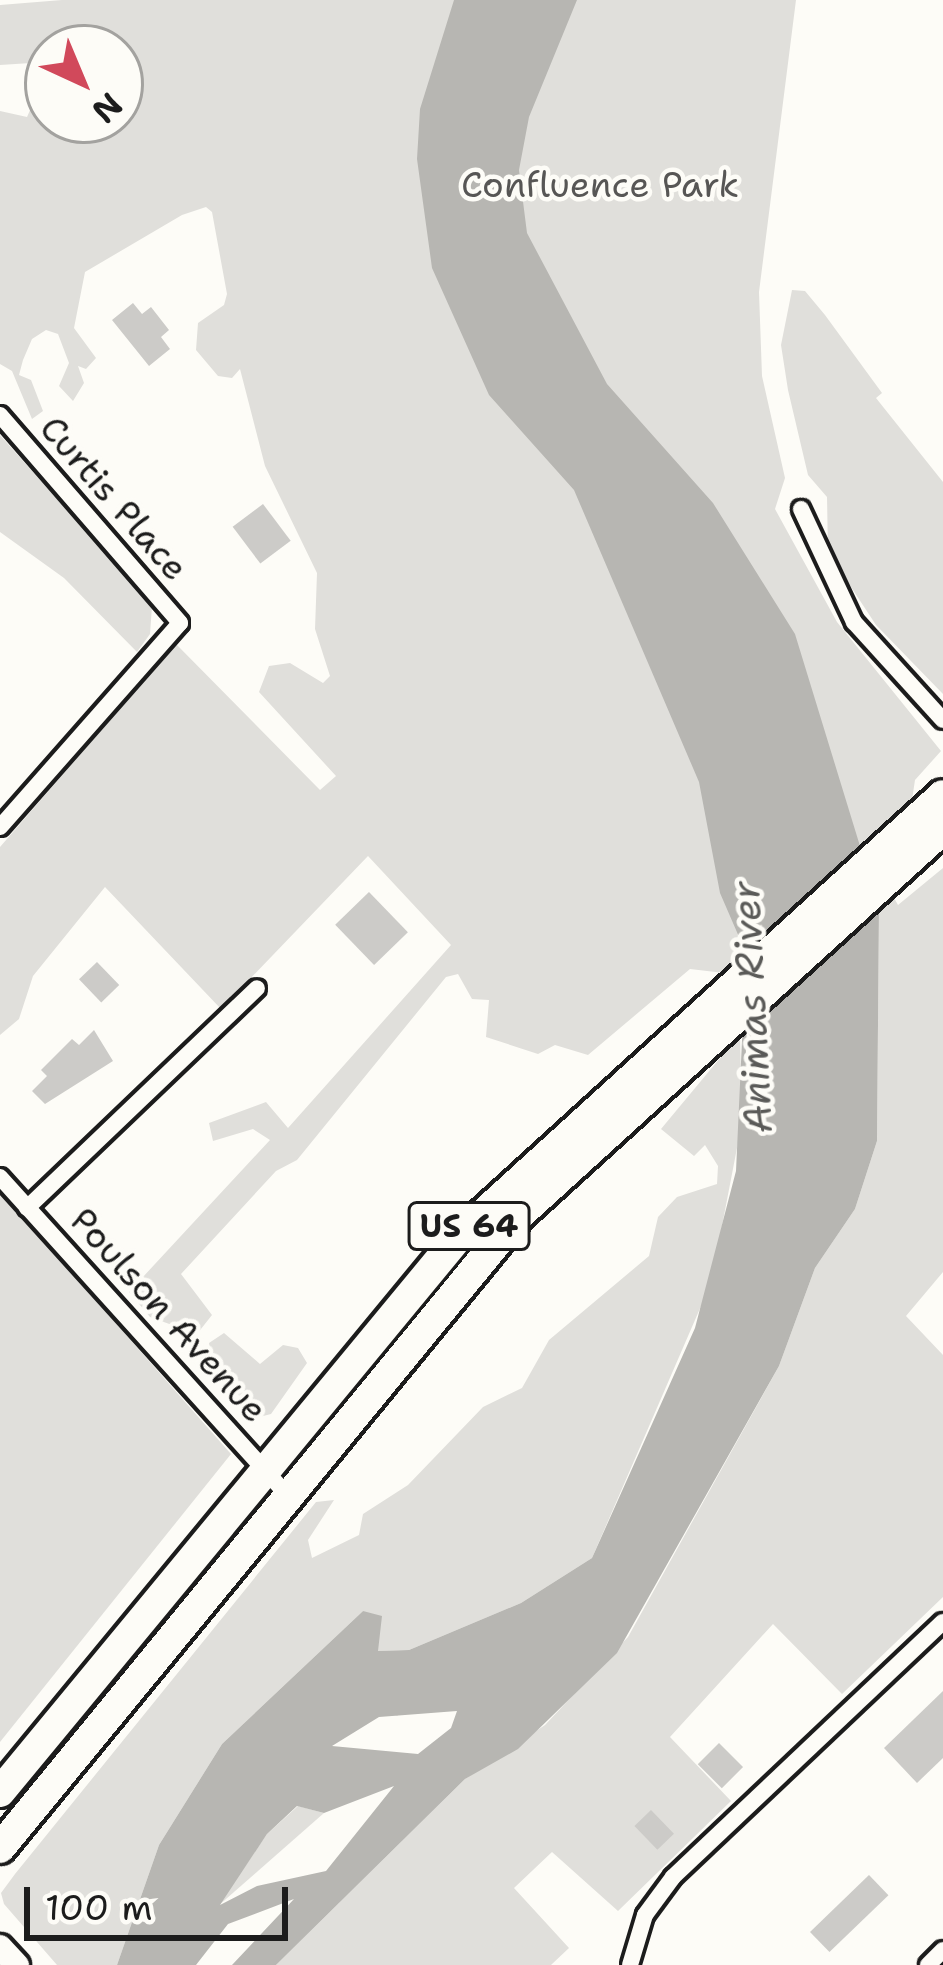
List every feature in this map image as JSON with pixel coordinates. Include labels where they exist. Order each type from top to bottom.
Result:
[{"type":"highway","name":"US 64","points":[[0,1792],[460,1235],[900,851],[943,795]]},
{"type":"highway","name":"US 64","points":[[900,851],[943,829]]},
{"type":"highway","name":"US 64","points":[[0,1848],[520,1214],[706,1025]]},
{"type":"main road","points":[[0,1947],[17,1965]]},
{"type":"street","name":"Curtis Place","points":[[0,415],[181,623],[0,827]]},
{"type":"street","points":[[801,509],[854,622],[943,720]]},
{"type":"street","points":[[27,1208],[257,988]]},
{"type":"street","name":"Poulson Avenue","points":[[0,1177],[289,1497]]},
{"type":"street","points":[[630,1965],[645,1915],[673,1876],[943,1622]]},
{"type":"street","points":[[928,1965],[943,1951]]},
{"type":"green space","name":"Confluence Park","points":[[62,0],[796,0],[759,292],[762,376],[785,478],[775,509],[837,622],[941,751],[915,780],[912,800],[861,851],[848,820],[724,973],[690,969],[588,1055],[555,1045],[538,1054],[486,1037],[489,1000],[472,999],[458,974],[446,977],[297,1160],[276,1171],[181,1274],[212,1315],[197,1334],[150,1317],[129,1292],[270,1140],[253,1129],[213,1141],[209,1123],[266,1102],[288,1128],[451,945],[368,856],[221,1009],[105,887],[33,976],[19,1019],[0,1035],[0,847],[176,644],[320,790],[336,776],[259,692],[269,666],[290,663],[323,683],[330,676],[315,629],[317,573],[265,466],[240,369],[232,378],[218,376],[196,350],[198,323],[224,305],[227,294],[212,212],[206,207],[182,215],[85,272],[74,328],[96,358],[86,369],[78,366],[84,383],[73,401],[59,386],[69,363],[58,334],[46,330],[32,339],[23,360],[19,375],[31,380],[43,411],[32,419],[12,371],[0,364],[0,111],[24,116],[24,144],[144,144],[144,24],[24,24],[24,63],[0,65],[0,5]]},
{"type":"green space","points":[[792,290],[805,291],[825,315],[882,393],[876,398],[943,482],[943,694],[876,625],[828,552],[827,497],[808,475],[781,345]]},
{"type":"green space","points":[[0,435],[152,606],[150,634],[137,652],[64,578],[0,532]]},
{"type":"green space","points":[[943,868],[943,1272],[906,1316],[943,1355],[943,1597],[842,1694],[773,1624],[670,1737],[731,1801],[618,1911],[552,1852],[514,1888],[569,1948],[551,1965],[276,1965],[465,1779],[545,1725],[628,1637],[779,1366],[815,1268],[855,1209],[877,1141],[879,908],[893,896],[898,905]]},
{"type":"green space","points":[[740,1034],[742,1122],[711,1283],[592,1558],[521,1603],[409,1650],[378,1651],[363,1611],[222,1744],[159,1845],[117,1965],[57,1965],[4,1904],[1,1893],[316,1502],[334,1500],[308,1540],[312,1558],[359,1535],[363,1514],[408,1485],[483,1407],[522,1388],[549,1340],[649,1256],[658,1217],[677,1197],[717,1184],[718,1166],[705,1145],[694,1156],[661,1129]]},
{"type":"green space","points":[[0,1192],[231,1454],[0,1742]]},
{"type":"green space","points":[[224,1333],[260,1364],[283,1345],[298,1348],[307,1363],[271,1414],[259,1417],[213,1368],[209,1343]]},
{"type":"green space","points":[[298,1806],[324,1813],[218,1906],[267,1834]]},
{"type":"water","name":"Animas River","points":[[454,0],[577,0],[529,117],[519,170],[527,233],[607,384],[713,503],[795,634],[879,908],[877,1141],[855,1209],[815,1268],[779,1366],[617,1653],[518,1749],[465,1779],[276,1965],[232,1965],[294,1899],[228,1924],[196,1965],[117,1965],[159,1845],[222,1744],[363,1611],[382,1616],[378,1651],[409,1650],[521,1603],[592,1558],[695,1328],[736,1171],[746,953],[720,893],[699,782],[574,490],[489,395],[432,268],[417,159],[420,109]],"holes":[[[457,1711],[451,1728],[418,1754],[332,1746],[379,1717]],[[394,1786],[326,1871],[257,1886],[220,1905],[267,1834],[297,1806],[324,1813]]]},
{"type":"building","points":[[133,303],[142,314],[151,307],[169,330],[161,337],[170,349],[149,366],[112,320]]},
{"type":"building","points":[[263,504],[291,541],[260,564],[233,527]]},
{"type":"building","points":[[369,892],[408,932],[374,965],[335,925]]},
{"type":"building","points":[[97,962],[119,985],[101,1002],[79,979]]},
{"type":"building","points":[[94,1030],[113,1061],[45,1104],[32,1091],[47,1076],[41,1070],[72,1039],[79,1045]]},
{"type":"building","points":[[943,1691],[943,1758],[917,1783],[884,1748]]},
{"type":"building","points":[[719,1743],[743,1767],[722,1788],[698,1764]]},
{"type":"building","points":[[651,1810],[674,1834],[657,1850],[634,1826]]},
{"type":"building","points":[[869,1875],[888,1895],[829,1952],[810,1932]]}]
